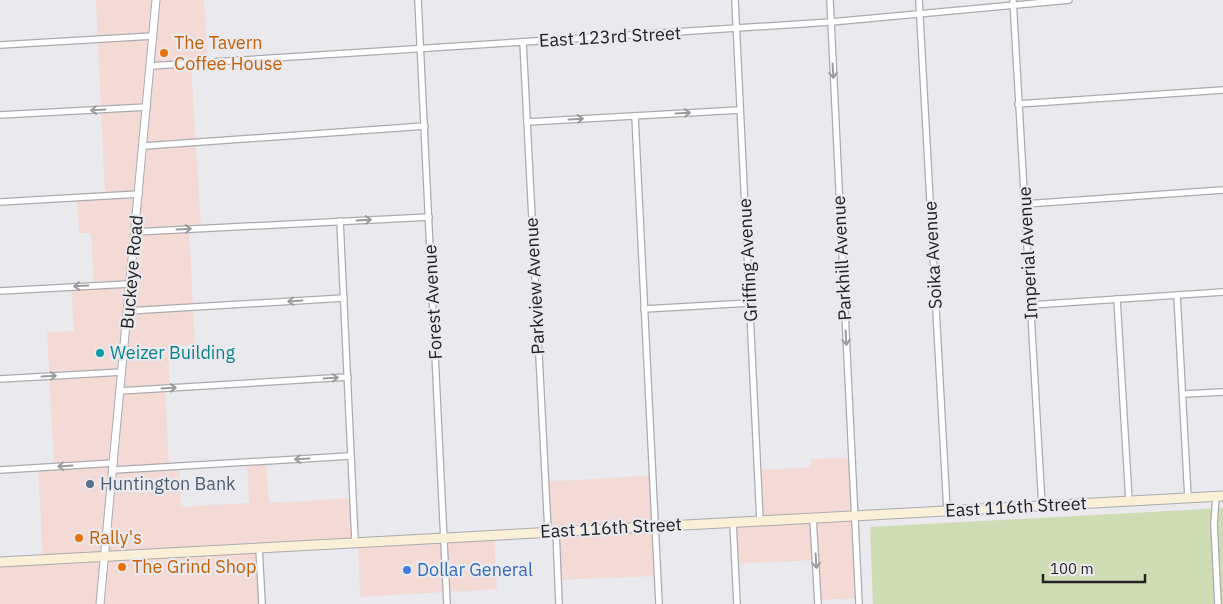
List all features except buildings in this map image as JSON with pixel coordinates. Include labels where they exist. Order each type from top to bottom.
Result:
[{"type":"main road","name":"East 116th Street","points":[[0,562],[444,536],[1219,497]]},
{"type":"street","name":"Buckeye Road","points":[[100,604],[114,467],[129,284],[144,146],[156,0]]},
{"type":"street","name":"Forest Avenue","points":[[418,0],[448,604]]},
{"type":"street","name":"Griffing Avenue","points":[[735,0],[760,521]]},
{"type":"street","name":"Parkhill Avenue","points":[[830,0],[859,604]]},
{"type":"street","name":"Soika Avenue","points":[[919,0],[947,510]]},
{"type":"street","name":"East 123rd Street","points":[[150,66],[736,29],[920,14],[1013,3],[1069,0]]},
{"type":"street","name":"Imperial Avenue","points":[[1013,3],[1042,506]]},
{"type":"street","points":[[0,45],[153,36]]},
{"type":"street","name":"Parkview Avenue","points":[[523,42],[552,531],[559,604]]},
{"type":"street","points":[[1018,104],[1223,90]]},
{"type":"street","points":[[0,115],[147,107]]},
{"type":"street","points":[[527,122],[740,110]]},
{"type":"street","points":[[635,116],[659,604]]},
{"type":"street","points":[[144,146],[425,126]]},
{"type":"street","points":[[1025,204],[1223,190]]},
{"type":"street","points":[[0,202],[139,194]]},
{"type":"street","points":[[135,232],[429,217]]},
{"type":"street","points":[[340,221],[355,541]]},
{"type":"street","points":[[0,291],[129,284]]},
{"type":"street","points":[[1031,306],[1223,292]]},
{"type":"street","points":[[1177,296],[1184,394],[1188,498]]},
{"type":"street","points":[[128,311],[344,298]]},
{"type":"street","points":[[1117,299],[1129,501]]},
{"type":"street","points":[[644,309],[750,303]]},
{"type":"street","points":[[0,379],[122,372]]},
{"type":"street","points":[[120,391],[348,377]]},
{"type":"street","points":[[1184,394],[1223,392]]},
{"type":"street","points":[[0,470],[114,467],[350,456]]},
{"type":"street","points":[[1218,604],[1214,524],[1219,497]]},
{"type":"street","points":[[813,518],[818,604]]},
{"type":"street","points":[[733,522],[737,604]]},
{"type":"street","points":[[259,547],[262,604]]},
{"type":"shaded area","points":[[96,0],[204,0],[208,63],[191,64],[201,228],[189,229],[195,345],[168,347],[170,388],[165,388],[169,466],[179,466],[181,507],[249,503],[247,462],[266,461],[269,503],[353,498],[355,541],[259,547],[262,604],[0,604],[0,562],[43,560],[38,467],[54,466],[47,332],[74,331],[71,287],[94,285],[91,233],[79,233],[77,198],[105,196]]},
{"type":"shaded area","points":[[852,458],[859,598],[818,600],[815,560],[735,564],[733,522],[760,520],[758,470],[811,467],[811,459]]},
{"type":"shaded area","points":[[653,475],[658,576],[558,580],[556,531],[548,531],[545,482]]},
{"type":"shaded area","points":[[494,534],[497,589],[360,597],[358,541]]},
{"type":"green space","points":[[1223,508],[1223,604],[873,604],[870,527]]},
{"type":"place","name":"The Tavern Coffee House","points":[[164,53]]},
{"type":"place","name":"Weizer Building","points":[[100,353]]},
{"type":"place","name":"Huntington Bank","points":[[90,484]]},
{"type":"place","name":"Rally's","points":[[79,538]]},
{"type":"place","name":"The Grind Shop","points":[[122,567]]},
{"type":"place","name":"Dollar General","points":[[407,570]]}]
